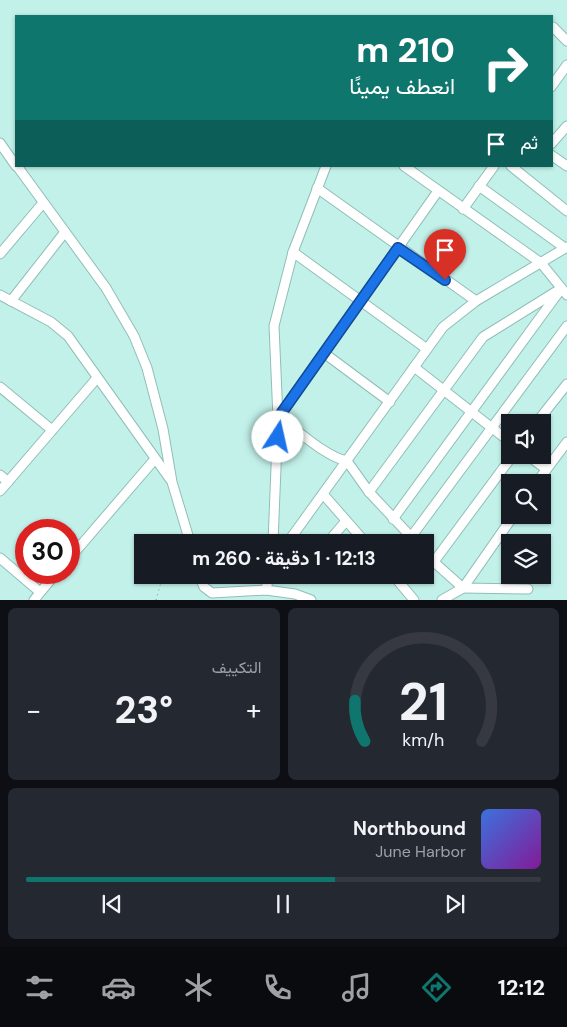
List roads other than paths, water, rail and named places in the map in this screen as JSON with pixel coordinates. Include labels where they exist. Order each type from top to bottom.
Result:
[{"type":"street","points":[[553,27],[567,41]]},
{"type":"street","points":[[553,84],[567,65]]},
{"type":"street","points":[[553,142],[567,124]]},
{"type":"street","points":[[0,143],[15,165]]},
{"type":"street","points":[[553,156],[567,166]]},
{"type":"street","points":[[17,167],[106,288],[139,347],[163,429],[172,482],[188,534]]},
{"type":"street","points":[[273,534],[279,418],[273,332],[294,252],[326,167]]},
{"type":"street","points":[[463,209],[493,167]]},
{"type":"street","points":[[512,167],[567,211]]},
{"type":"street","points":[[409,168],[463,209],[541,263],[564,292]]},
{"type":"street","points":[[294,534],[443,327],[476,301],[566,247],[480,186]]},
{"type":"street","points":[[317,188],[398,248],[476,301]]},
{"type":"street","points":[[279,418],[438,191]]},
{"type":"street","points":[[0,254],[43,203]]},
{"type":"street","points":[[11,301],[65,232]]},
{"type":"street","points":[[294,252],[427,350]]},
{"type":"street","points":[[369,492],[445,391],[482,337],[564,292]]},
{"type":"street","points":[[393,519],[470,411],[564,292]]},
{"type":"street","points":[[0,295],[57,326],[72,341],[172,482]]},
{"type":"street","points":[[417,534],[491,427],[567,326]]},
{"type":"street","points":[[324,353],[390,402]]},
{"type":"street","points":[[414,367],[501,435]]},
{"type":"street","points":[[0,491],[97,378]]},
{"type":"street","points":[[543,414],[567,384]]},
{"type":"street","points":[[0,387],[52,430]]},
{"type":"street","points":[[279,418],[312,442],[341,460],[347,461],[369,492],[407,534]]},
{"type":"street","points":[[543,474],[567,442]]},
{"type":"street","points":[[80,546],[155,459]]},
{"type":"street","points":[[434,562],[505,464]]},
{"type":"street","points":[[539,464],[546,469]]},
{"type":"street","points":[[0,476],[8,482]]},
{"type":"street","points":[[323,494],[358,534]]},
{"type":"street","points":[[335,534],[346,521]]},
{"type":"street","points":[[442,600],[463,588],[508,524]]},
{"type":"street","points":[[0,558],[37,596],[47,584]]},
{"type":"street","points":[[434,564],[463,588],[528,589]]},
{"type":"street","points":[[203,584],[212,593],[266,590],[295,594],[311,600]]},
{"type":"street","points":[[266,590],[267,584]]},
{"type":"street","points":[[401,584],[414,600]]}]
